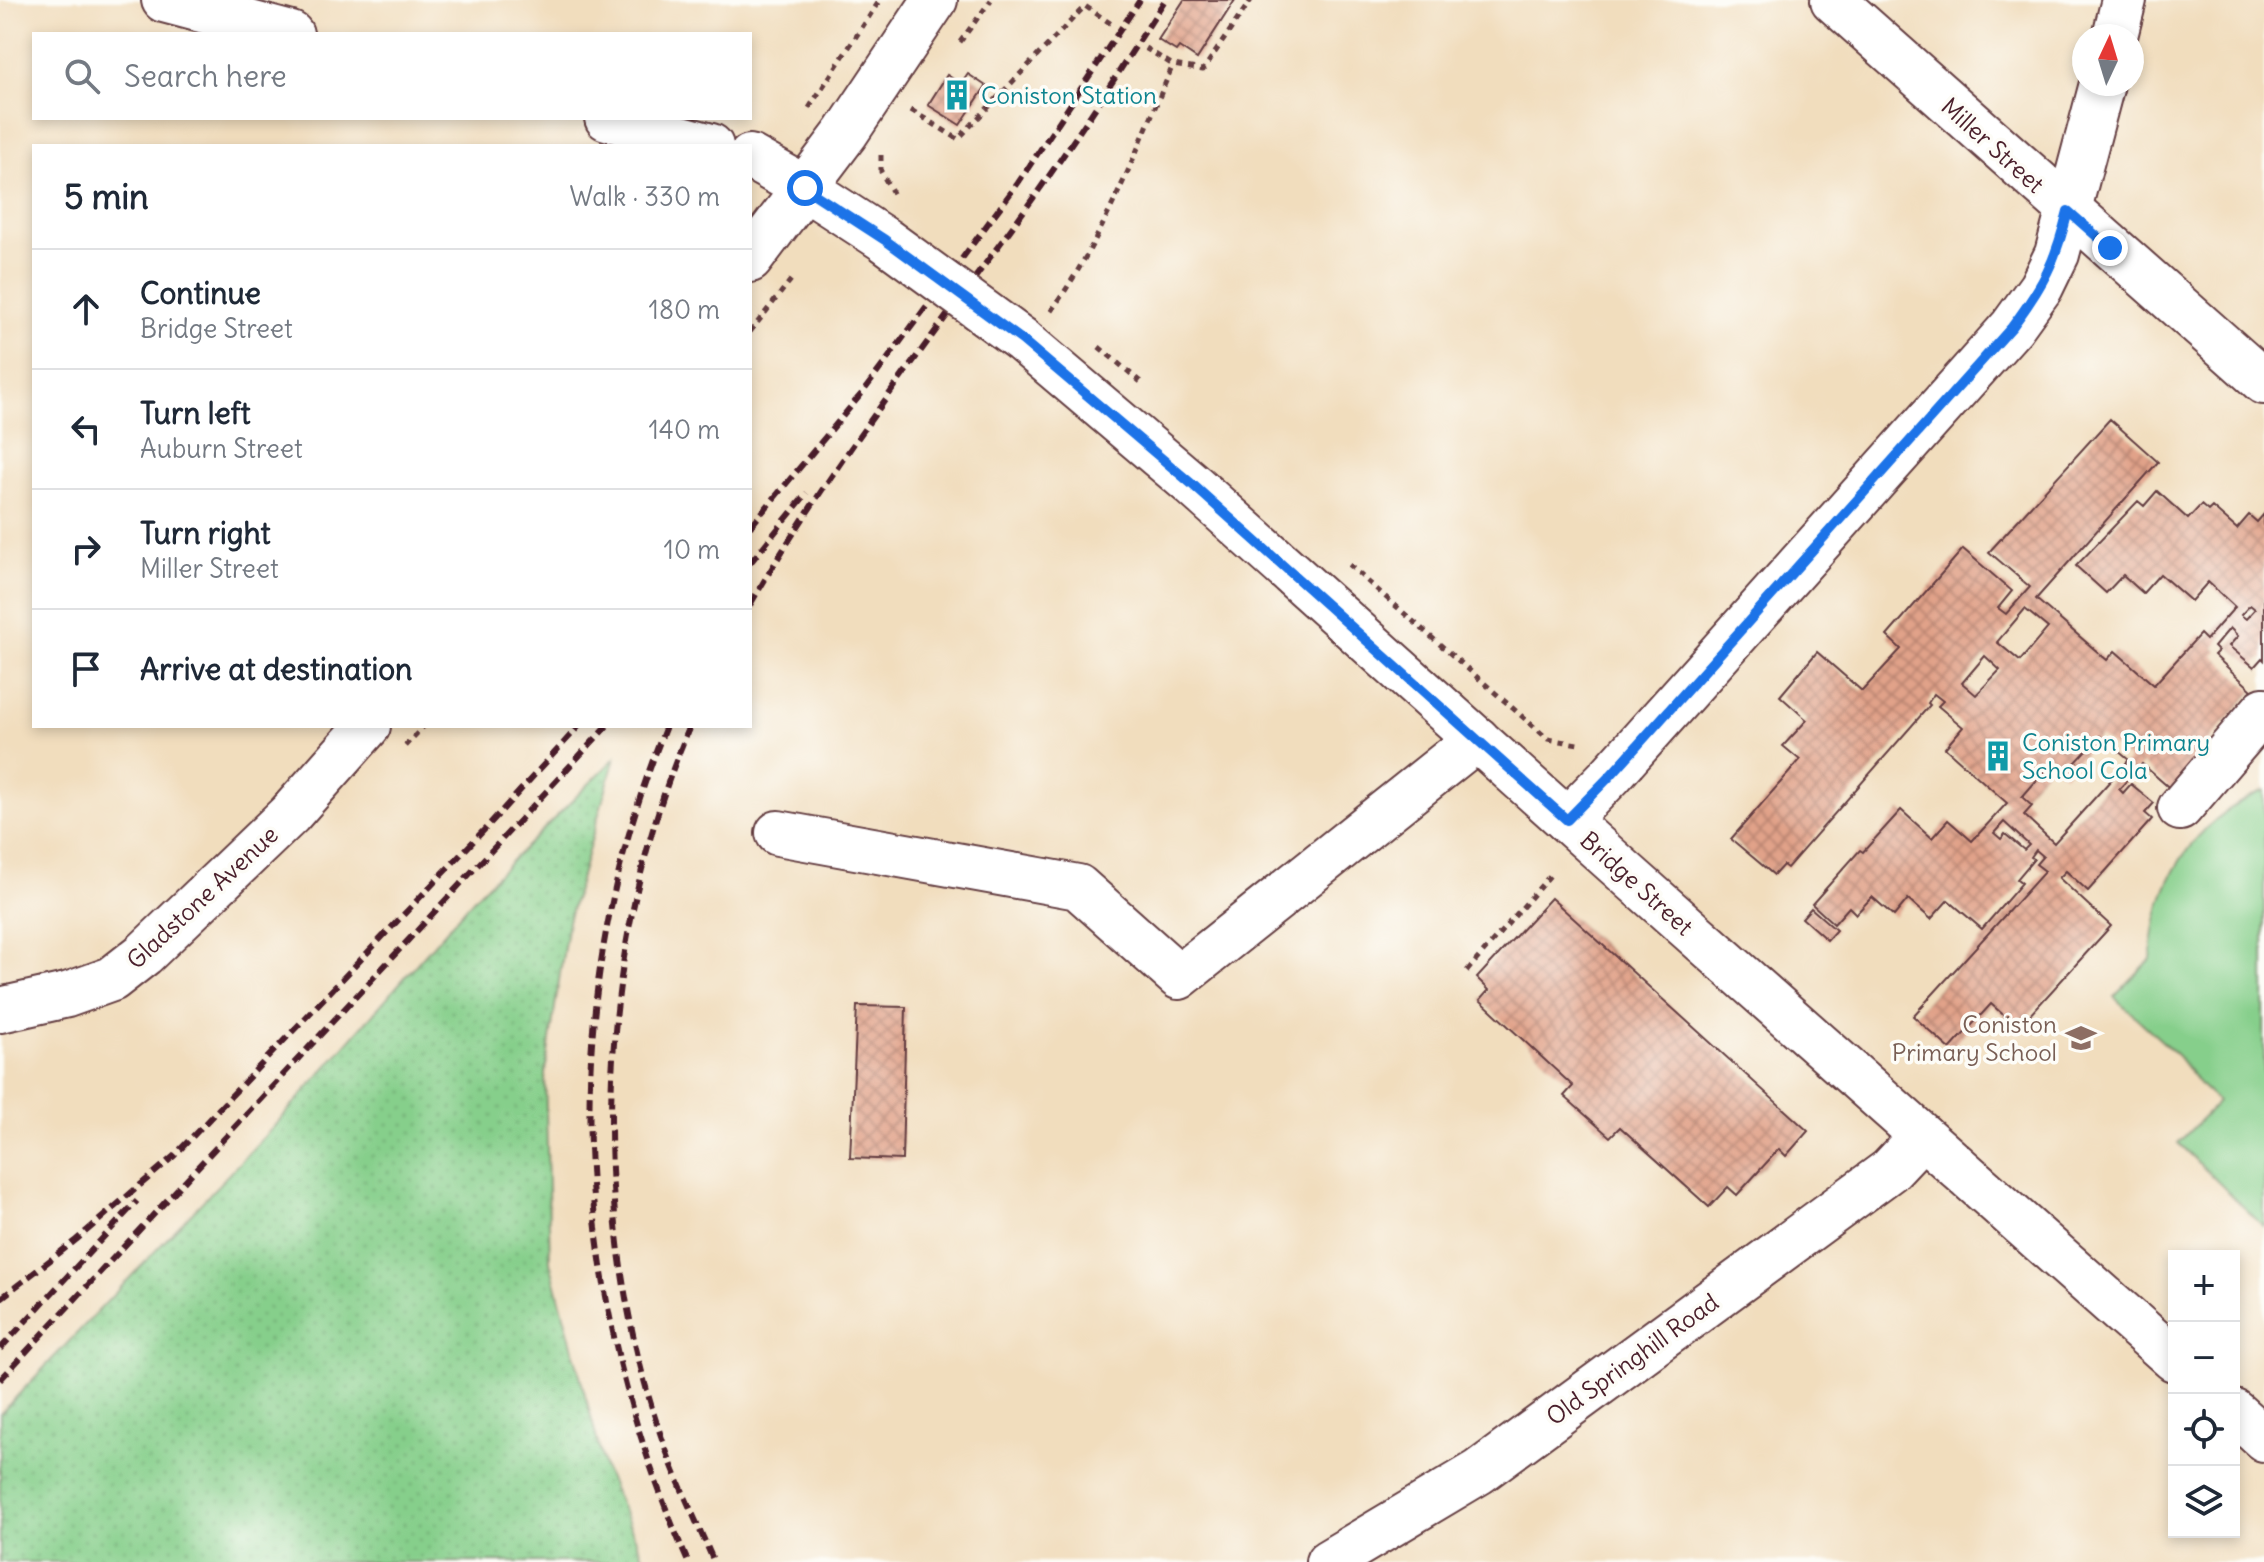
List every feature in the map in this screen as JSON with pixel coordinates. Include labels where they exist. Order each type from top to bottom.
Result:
[{"type":"main road","points":[[164,0],[284,32]]},
{"type":"main road","points":[[752,257],[858,115],[935,0]]},
{"type":"main road","name":"Miller Street","points":[[1833,0],[2264,382]]},
{"type":"main road","points":[[2118,24],[2124,0]]},
{"type":"main road","points":[[1567,820],[1611,775],[2012,327],[2041,287],[2057,254],[2099,96]]},
{"type":"main road","points":[[614,120],[704,144]]},
{"type":"main road","name":"Bridge Street","points":[[752,158],[805,188],[893,220],[1036,326],[1193,485],[2168,1354]]},
{"type":"main road","points":[[2180,808],[2264,710]]},
{"type":"main road","name":"Gladstone Avenue","points":[[0,1010],[67,995],[112,979],[144,954],[290,814],[366,728]]},
{"type":"main road","points":[[778,833],[1078,887],[1179,977],[1477,739]]},
{"type":"main road","name":"Old Springhill Road","points":[[1328,1562],[1479,1472],[1890,1170],[1922,1136]]},
{"type":"main road","points":[[2240,1417],[2264,1439]]},
{"type":"path","points":[[809,108],[880,0]]},
{"type":"path","points":[[1145,48],[1173,65],[1203,70],[1251,0]]},
{"type":"path","points":[[911,110],[958,139],[1085,6],[1113,25]]},
{"type":"path","points":[[1036,326],[1072,282],[1109,210],[1173,65]]},
{"type":"path","points":[[881,172],[893,220]]},
{"type":"path","points":[[752,329],[794,276]]},
{"type":"path","points":[[1467,971],[1553,872]]},
{"type":"green space","points":[[615,758],[568,921],[545,1073],[550,1262],[605,1470],[646,1562],[0,1562],[0,1414],[280,1120],[476,896]]},
{"type":"green space","points":[[2264,790],[2264,1227],[2178,1143],[2218,1102],[2178,1056],[2114,997],[2151,959],[2160,905],[2182,858],[2217,819]]},
{"type":"building","points":[[1184,0],[1235,0],[1197,59],[1179,47],[1176,51],[1158,40]]},
{"type":"building","name":"Coniston Station","points":[[968,74],[986,86],[960,125],[928,105],[947,75],[961,84]]},
{"type":"building","points":[[2110,419],[2158,462],[2036,599],[2107,660],[2115,651],[2154,685],[2200,634],[2206,640],[2235,607],[2208,582],[2191,601],[2160,574],[2143,593],[2123,575],[2106,593],[2076,566],[2138,501],[2144,506],[2157,491],[2188,519],[2201,505],[2208,511],[2212,507],[2237,529],[2249,515],[2257,522],[2264,514],[2264,660],[2262,658],[2254,667],[2229,646],[2238,636],[2230,628],[2214,647],[2218,651],[2214,655],[2253,691],[2200,751],[2174,792],[2142,764],[2119,789],[2123,793],[2131,784],[2154,803],[2145,813],[2152,819],[2088,891],[2066,871],[2059,878],[2111,926],[2018,1028],[1991,1004],[1950,1049],[1913,1016],[2045,871],[2036,864],[2043,856],[2036,850],[2031,857],[2034,859],[2017,879],[2022,883],[1982,929],[1948,900],[1931,919],[1908,899],[1894,916],[1872,897],[1856,914],[1849,907],[1834,924],[1812,904],[1901,810],[1932,838],[1948,820],[1972,841],[2007,803],[1945,748],[1963,727],[1938,706],[1943,701],[1934,694],[1928,703],[1930,705],[1787,868],[1783,865],[1774,875],[1731,839],[1800,760],[1783,746],[1807,720],[1780,696],[1817,652],[1862,691],[1901,649],[1887,636],[1963,549],[2012,591],[1998,608],[2006,614],[2030,587],[1989,552]],"holes":[[[2250,605],[2255,609],[2246,619],[2241,615]],[[2025,609],[2048,628],[2020,661],[1997,642]],[[1985,656],[2000,670],[1976,695],[1962,683]],[[2100,736],[2129,760],[2054,843],[2024,815],[2032,806],[2022,797],[2050,765],[2064,775]],[[2004,822],[2029,845],[2024,850],[2005,834],[2001,839],[1994,833]]]},
{"type":"building","points":[[1551,898],[1808,1131],[1786,1156],[1779,1149],[1737,1195],[1728,1187],[1709,1207],[1620,1127],[1610,1137],[1564,1096],[1573,1086],[1480,1000],[1489,990],[1477,978]]},
{"type":"building","points":[[1811,908],[1836,930],[1827,940],[1802,918]]},
{"type":"building","points":[[857,1006],[906,1007],[902,1160],[850,1158]]},
{"type":"railway","points":[[752,525],[863,392],[1018,183],[1140,0]]},
{"type":"railway","points":[[752,602],[851,448],[1051,173],[1165,0]]},
{"type":"railway","points":[[752,561],[807,493]]},
{"type":"railway","points":[[0,1299],[76,1240],[174,1156],[577,728]]},
{"type":"railway","points":[[0,1380],[605,728]]},
{"type":"railway","points":[[665,728],[630,831],[605,936],[592,1041],[590,1146],[599,1251],[618,1355],[648,1459],[688,1562]]},
{"type":"railway","points":[[689,728],[658,812],[635,901],[619,993],[612,1086],[613,1180],[622,1272],[640,1363],[666,1450],[714,1562]]},
{"type":"railway","points":[[0,1349],[137,1201]]},
{"type":"place","name":"Coniston Station","points":[[957,95]]},
{"type":"place","name":"Coniston Primary School Cola","points":[[1998,756]]},
{"type":"place","name":"Coniston Primary School","points":[[2081,1038]]},
{"type":"route","points":[[805,188],[885,240],[1022,340],[1193,485],[1567,820],[1611,775],[2012,327],[2041,287],[2057,254],[2068,211],[2110,248]]}]
